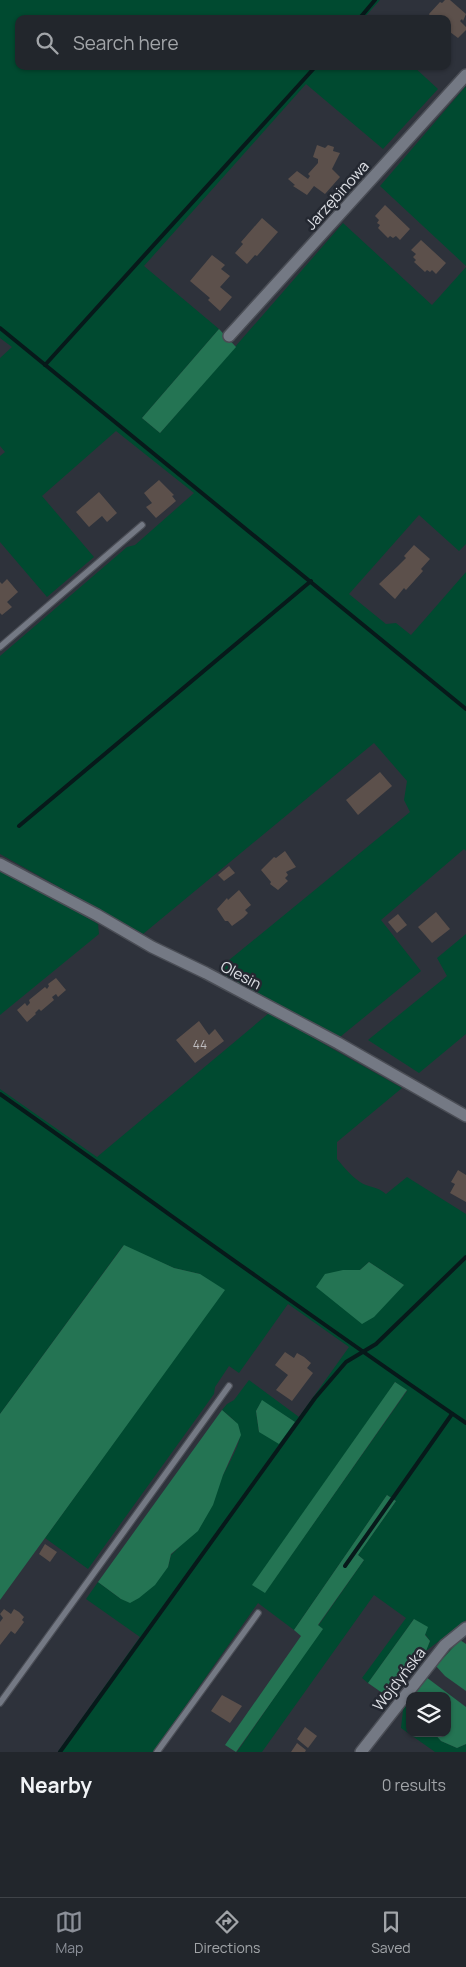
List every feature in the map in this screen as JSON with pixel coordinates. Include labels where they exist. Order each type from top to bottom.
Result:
[{"type":"street","name":"Jarzębinowa","points":[[229,336],[466,75]]},
{"type":"street","name":"Olesin","points":[[0,864],[98,915],[152,947],[206,973],[338,1043],[466,1116]]},
{"type":"street","name":"Wojdyńska","points":[[361,1752],[445,1645],[466,1628]]},
{"type":"lane","points":[[0,647],[142,525]]},
{"type":"lane","points":[[0,1703],[229,1386]]},
{"type":"lane","points":[[157,1752],[258,1612]]},
{"type":"green space","points":[[0,0],[380,0],[367,15],[15,15],[15,70],[417,70],[438,89],[383,149],[306,84],[144,266],[219,329],[142,418],[160,433],[343,223],[432,305],[466,267],[466,544],[459,551],[419,515],[349,594],[386,624],[396,623],[411,635],[466,572],[466,851],[464,849],[381,920],[421,971],[340,1037],[225,978],[220,970],[223,965],[410,812],[404,800],[407,781],[374,743],[143,934],[0,854],[0,656],[127,547],[135,545],[194,493],[116,431],[42,496],[94,557],[47,597],[0,542],[0,456],[5,452],[0,446],[0,358],[12,347],[0,338]]},
{"type":"green space","points":[[466,86],[466,266],[380,186]]},
{"type":"green space","points":[[219,329],[236,347],[160,433],[142,418]]},
{"type":"green space","points":[[0,868],[98,924],[99,934],[0,1015]]},
{"type":"green space","points":[[466,934],[466,1034],[419,1073],[368,1040],[447,976],[437,958]]},
{"type":"green space","points":[[269,1013],[402,1088],[337,1142],[337,1159],[351,1174],[363,1184],[386,1194],[407,1177],[466,1214],[466,1620],[426,1651],[430,1641],[414,1619],[368,1683],[362,1678],[406,1618],[374,1595],[262,1752],[237,1752],[322,1628],[318,1626],[364,1560],[358,1555],[396,1501],[387,1495],[294,1630],[258,1603],[153,1752],[58,1752],[140,1637],[86,1599],[98,1582],[121,1599],[168,1567],[171,1555],[178,1548],[203,1508],[224,1473],[238,1444],[240,1430],[234,1420],[222,1410],[234,1400],[249,1380],[299,1417],[349,1347],[288,1304],[239,1373],[229,1366],[215,1387],[214,1394],[88,1569],[45,1538],[189,1338],[200,1274],[174,1268],[123,1246],[0,1414],[0,1089],[97,1157]],"holes":[[[369,1262],[404,1285],[343,1270],[360,1270]],[[395,1382],[407,1391],[265,1592]],[[262,1401],[295,1422],[259,1432],[256,1411]]]},
{"type":"green space","points":[[124,1245],[174,1268],[200,1274],[225,1290],[0,1600],[0,1414]]},
{"type":"green space","points":[[369,1262],[404,1285],[374,1317],[362,1324],[316,1287],[325,1274],[343,1270],[360,1270]]},
{"type":"green space","points":[[395,1382],[407,1390],[265,1593],[252,1585]]},
{"type":"green space","points":[[262,1400],[295,1422],[279,1444],[259,1432],[256,1411]]},
{"type":"green space","points":[[222,1410],[238,1424],[241,1435],[223,1475],[213,1505],[198,1531],[171,1554],[168,1567],[155,1585],[130,1603],[121,1599],[98,1582]]},
{"type":"green space","points":[[387,1495],[396,1501],[358,1555],[364,1560],[318,1625],[323,1629],[236,1752],[225,1745],[301,1636],[294,1630]]},
{"type":"green space","points":[[414,1619],[428,1627],[425,1635],[430,1641],[426,1651],[391,1699],[368,1683]]},
{"type":"green space","points":[[460,1640],[466,1644],[466,1691],[445,1676],[436,1666]]},
{"type":"green space","points":[[426,1677],[446,1692],[413,1692]]},
{"type":"green space","points":[[451,1696],[466,1707],[466,1744],[457,1748],[441,1741],[438,1737],[451,1737]]},
{"type":"green space","points":[[404,1702],[406,1704],[406,1732],[401,1728]]},
{"type":"green space","points":[[414,1737],[438,1737],[441,1741],[457,1748],[466,1744],[466,1752],[435,1752]]},
{"type":"building","points":[[445,0],[450,0],[466,14],[463,21],[462,19],[460,21],[466,27],[466,30],[458,38],[451,33],[451,15],[429,14],[440,2],[442,3]]},
{"type":"building","points":[[317,145],[325,148],[328,145],[334,147],[333,151],[340,153],[332,169],[340,177],[325,194],[314,186],[307,195],[293,186],[295,185],[288,179],[297,171],[308,179],[310,176],[308,174],[318,163],[318,159],[313,157]]},
{"type":"building","points":[[385,205],[410,229],[400,240],[396,236],[388,238],[378,228],[380,225],[377,223],[379,220],[375,216]]},
{"type":"building","points":[[262,218],[278,232],[257,256],[255,255],[247,264],[235,253],[243,244],[241,242]]},
{"type":"building","points":[[421,240],[446,263],[436,274],[432,270],[425,272],[414,262],[416,260],[413,257],[416,254],[411,250]]},
{"type":"building","points":[[212,255],[225,265],[221,269],[230,276],[220,287],[232,297],[220,311],[208,300],[210,298],[190,281]]},
{"type":"building","points":[[159,480],[174,495],[172,496],[176,501],[156,518],[146,507],[152,503],[144,493]]},
{"type":"building","points":[[99,492],[117,513],[107,522],[102,516],[89,527],[76,512]]},
{"type":"building","points":[[414,545],[430,559],[421,569],[423,571],[395,599],[379,584],[406,558],[404,556]]},
{"type":"building","points":[[7,579],[18,592],[7,602],[12,607],[2,615],[0,613],[0,582],[2,584]]},
{"type":"building","points":[[380,772],[392,786],[358,815],[346,800]]},
{"type":"building","points":[[285,851],[296,867],[286,872],[288,875],[285,878],[288,881],[278,890],[270,884],[271,882],[261,870],[274,857],[276,858]]},
{"type":"building","points":[[229,866],[235,873],[224,881],[218,875]]},
{"type":"building","points":[[239,890],[251,905],[245,910],[248,913],[232,926],[228,921],[225,921],[217,909],[227,898],[228,900]]},
{"type":"building","points":[[436,912],[450,929],[432,943],[418,927]]},
{"type":"building","points":[[398,914],[407,925],[397,933],[388,922]]},
{"type":"building","points":[[56,978],[66,990],[58,997],[56,994],[52,997],[54,1000],[41,1011],[39,1009],[27,1022],[17,1010],[25,1003],[27,1006],[30,1003],[29,1000],[45,987],[47,989],[48,984]]},
{"type":"building","points":[[199,1021],[209,1035],[215,1029],[224,1041],[195,1063],[176,1040]]},
{"type":"building","points":[[458,1170],[466,1175],[466,1202],[450,1193],[455,1184],[451,1182]]},
{"type":"building","points":[[285,1352],[294,1358],[297,1353],[304,1357],[311,1363],[307,1368],[313,1373],[292,1401],[276,1390],[288,1375],[275,1365]]},
{"type":"building","points":[[45,1544],[57,1552],[50,1562],[39,1554]]},
{"type":"building","points":[[4,1609],[11,1614],[14,1609],[19,1612],[24,1617],[22,1620],[24,1622],[15,1634],[11,1631],[0,1645],[0,1622],[3,1618],[0,1614]]},
{"type":"building","points":[[222,1695],[242,1706],[230,1723],[211,1711]]},
{"type":"building","points":[[305,1727],[317,1736],[308,1748],[297,1739]]},
{"type":"building","points":[[297,1743],[306,1750],[305,1752],[291,1752]]},
{"type":"waterway","points":[[362,15],[375,0]]},
{"type":"waterway","points":[[45,365],[312,70]]},
{"type":"waterway","points":[[0,328],[466,709]]},
{"type":"waterway","points":[[19,826],[311,581]]},
{"type":"waterway","points":[[0,1094],[290,1301],[466,1423]]},
{"type":"waterway","points":[[60,1752],[315,1398],[346,1362],[376,1344],[466,1257]]},
{"type":"waterway","points":[[345,1566],[452,1414]]}]
